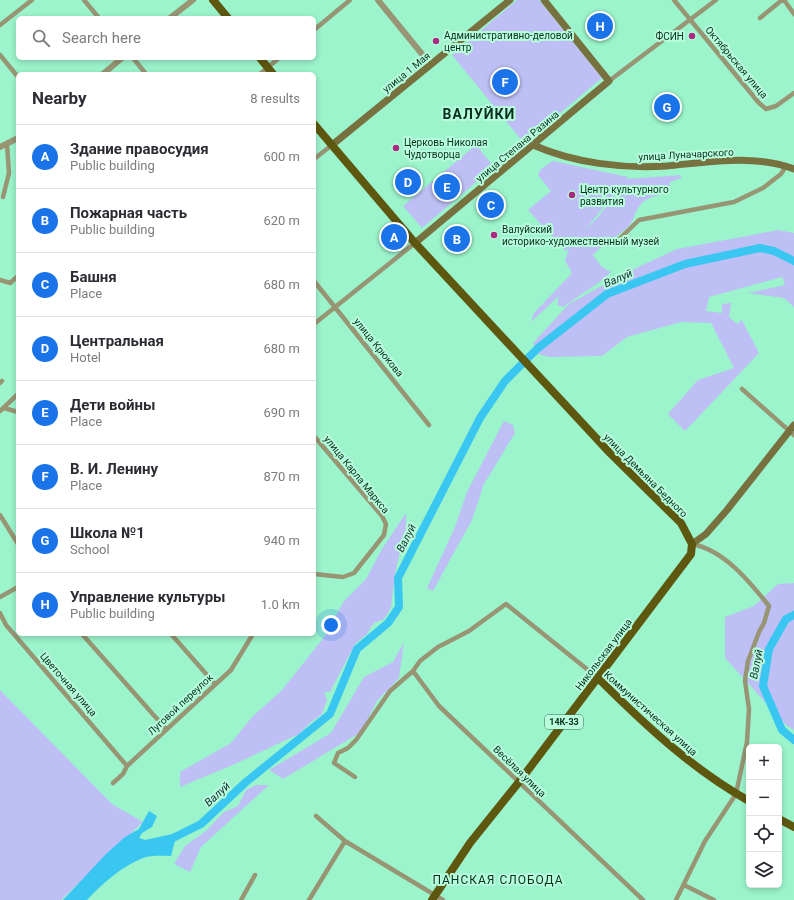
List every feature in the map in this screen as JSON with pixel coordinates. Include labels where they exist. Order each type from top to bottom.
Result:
[{"type":"main road","points":[[213,0],[226,16]]},
{"type":"main road","name":"улица 1 Мая","points":[[332,146],[510,0]]},
{"type":"main road","points":[[544,0],[610,81]]},
{"type":"main road","points":[[262,60],[271,71]]},
{"type":"main road","name":"улица Степана Разина","points":[[415,242],[610,81]]},
{"type":"main road","name":"улица Демьяна Бедного","points":[[316,126],[415,242],[610,453],[681,523],[692,544]]},
{"type":"main road","name":"улица Луначарского","points":[[533,145],[560,155],[616,166],[668,166],[703,161],[733,160],[786,166],[794,169]]},
{"type":"main road","points":[[692,544],[706,534],[792,430]]},
{"type":"main road","name":"Никольская улица","points":[[434,898],[470,843],[519,782],[691,554],[692,544]]},
{"type":"main road","name":"Коммунистическая улица","points":[[598,678],[690,762],[720,785],[746,799]]},
{"type":"main road","points":[[782,820],[794,827]]},
{"type":"street","points":[[0,25],[32,0]]},
{"type":"street","points":[[84,0],[97,16]]},
{"type":"street","points":[[172,16],[192,0]]},
{"type":"street","points":[[316,28],[350,0]]},
{"type":"street","points":[[378,0],[426,59]]},
{"type":"street","name":"Октябрьская улица","points":[[674,0],[759,103],[766,109],[776,106],[794,93]]},
{"type":"street","name":"улица Степана Разина","points":[[610,81],[716,0]]},
{"type":"street","points":[[760,18],[783,0],[794,14]]},
{"type":"street","points":[[0,55],[16,75]]},
{"type":"street","points":[[105,72],[120,60]]},
{"type":"street","points":[[135,60],[144,72]]},
{"type":"street","points":[[271,71],[278,60]]},
{"type":"street","points":[[0,147],[16,139]]},
{"type":"street","points":[[3,197],[9,173],[8,144]]},
{"type":"street","name":"улица 1 Мая","points":[[316,158],[332,146]]},
{"type":"street","points":[[615,243],[640,220],[734,202],[763,188],[781,174],[786,166]]},
{"type":"street","name":"улица Степана Разина","points":[[316,322],[415,242]]},
{"type":"street","points":[[0,280],[10,283],[16,278]]},
{"type":"street","name":"улица Крюкова","points":[[316,283],[430,425]]},
{"type":"street","points":[[742,389],[792,430]]},
{"type":"street","points":[[2,410],[16,396]]},
{"type":"street","points":[[2,410],[16,412]]},
{"type":"street","name":"улица Карла Маркса","points":[[316,438],[382,516],[386,524],[384,535],[369,556],[354,572],[343,577],[316,574]]},
{"type":"street","points":[[0,515],[16,541]]},
{"type":"street","points":[[676,900],[705,841],[736,794],[746,742],[749,709],[746,681],[749,658],[764,623],[769,606],[731,565],[704,546],[692,544]]},
{"type":"street","points":[[0,597],[16,588]]},
{"type":"street","name":"Коммунистическая улица","points":[[413,671],[420,661],[438,647],[469,631],[506,604],[598,678]]},
{"type":"street","name":"Цветочная улица","points":[[0,613],[6,625],[127,766]]},
{"type":"street","points":[[84,636],[166,729]]},
{"type":"street","points":[[173,636],[215,684]]},
{"type":"street","name":"Луговой переулок","points":[[113,783],[124,774],[127,766],[231,670],[252,636]]},
{"type":"street","points":[[355,777],[334,763],[335,758],[338,753],[348,748],[356,740],[390,691],[413,671]]},
{"type":"street","name":"Весёлая улица","points":[[413,671],[439,706],[643,900]]},
{"type":"street","points":[[316,816],[345,842],[434,898],[443,900]]},
{"type":"street","points":[[310,900],[345,842]]},
{"type":"street","points":[[241,900],[255,875]]},
{"type":"street","points":[[684,885],[714,900]]},
{"type":"shaded area","points":[[517,0],[539,0],[602,78],[524,143],[452,55]]},
{"type":"shaded area","points":[[476,145],[494,167],[422,228],[403,206]]},
{"type":"shaded area","points":[[553,161],[628,177],[627,179],[681,175],[681,178],[670,182],[669,192],[651,197],[643,202],[628,227],[593,255],[602,267],[611,272],[606,277],[563,307],[557,305],[559,296],[531,322],[534,313],[572,273],[565,261],[569,248],[565,251],[528,210],[551,191],[538,175],[541,169]],"holes":[[[619,188],[620,189],[598,217],[585,230]]]},
{"type":"shaded area","points":[[778,230],[794,233],[794,307],[784,298],[748,293],[785,285],[782,277],[709,297],[706,311],[722,313],[722,304],[731,303],[729,317],[737,324],[742,320],[759,353],[685,431],[668,414],[698,380],[734,368],[711,323],[681,322],[627,337],[602,356],[549,357],[538,354],[533,343],[569,304],[621,275],[677,249]]},
{"type":"shaded area","points":[[504,421],[513,425],[515,433],[484,484],[472,520],[433,591],[427,588],[455,527],[467,492]]},
{"type":"shaded area","points":[[406,513],[406,528],[395,573],[391,608],[384,619],[374,623],[367,634],[355,644],[330,692],[324,692],[327,700],[322,714],[299,734],[235,764],[180,787],[180,772],[231,743],[252,717],[282,690],[325,636],[344,601],[366,579],[382,549]]},
{"type":"shaded area","points":[[794,583],[794,730],[786,725],[725,658],[725,617],[754,606],[778,584]]},
{"type":"shaded area","points":[[404,642],[399,678],[377,701],[361,732],[283,779],[269,770],[331,733],[364,677],[393,662]]},
{"type":"shaded area","points":[[0,690],[112,804],[143,822],[61,900],[0,900]]},
{"type":"shaded area","points":[[256,785],[269,785],[201,847],[190,872],[174,864],[185,846],[206,831],[224,812],[238,806],[246,790]]},
{"type":"shaded area","points":[[149,811],[157,816],[152,827],[142,833],[139,838],[145,840],[177,833],[171,856],[150,856],[135,861],[113,876],[87,900],[63,900],[106,854],[125,837],[139,829]]},
{"type":"waterway","name":"Валуй","points":[[167,841],[201,824],[246,782],[330,714],[357,649],[388,623],[399,607],[398,578],[480,418],[505,381],[538,348],[607,294],[685,264],[760,248],[774,251],[794,261]]},
{"type":"waterway","name":"Валуй","points":[[794,615],[786,619],[769,649],[763,686],[782,730],[794,740]]},
{"type":"place","name":"Управление культуры","points":[[600,26]]},
{"type":"place","name":"ФСИН","points":[[692,36]]},
{"type":"place","name":"Административно-деловой центр","points":[[436,41]]},
{"type":"place","name":"В. И. Ленину","points":[[505,82]]},
{"type":"place","name":"Школа №1","points":[[667,107]]},
{"type":"place","name":"Церковь Николая Чудотворца","points":[[396,148]]},
{"type":"place","name":"Центральная","points":[[408,182]]},
{"type":"place","name":"Дети войны","points":[[447,187]]},
{"type":"place","name":"Центр культурного развития","points":[[572,195]]},
{"type":"place","name":"Башня","points":[[491,205]]},
{"type":"place","name":"Валуйский историко-художественный музей","points":[[494,235]]},
{"type":"place","name":"Здание правосудия","points":[[394,237]]},
{"type":"place","name":"Пожарная часть","points":[[457,239]]},
{"type":"district","name":"ВАЛУЙКИ","points":[[479,114]]},
{"type":"district","name":"ПАНСКАЯ СЛОБОДА","points":[[498,880]]}]
